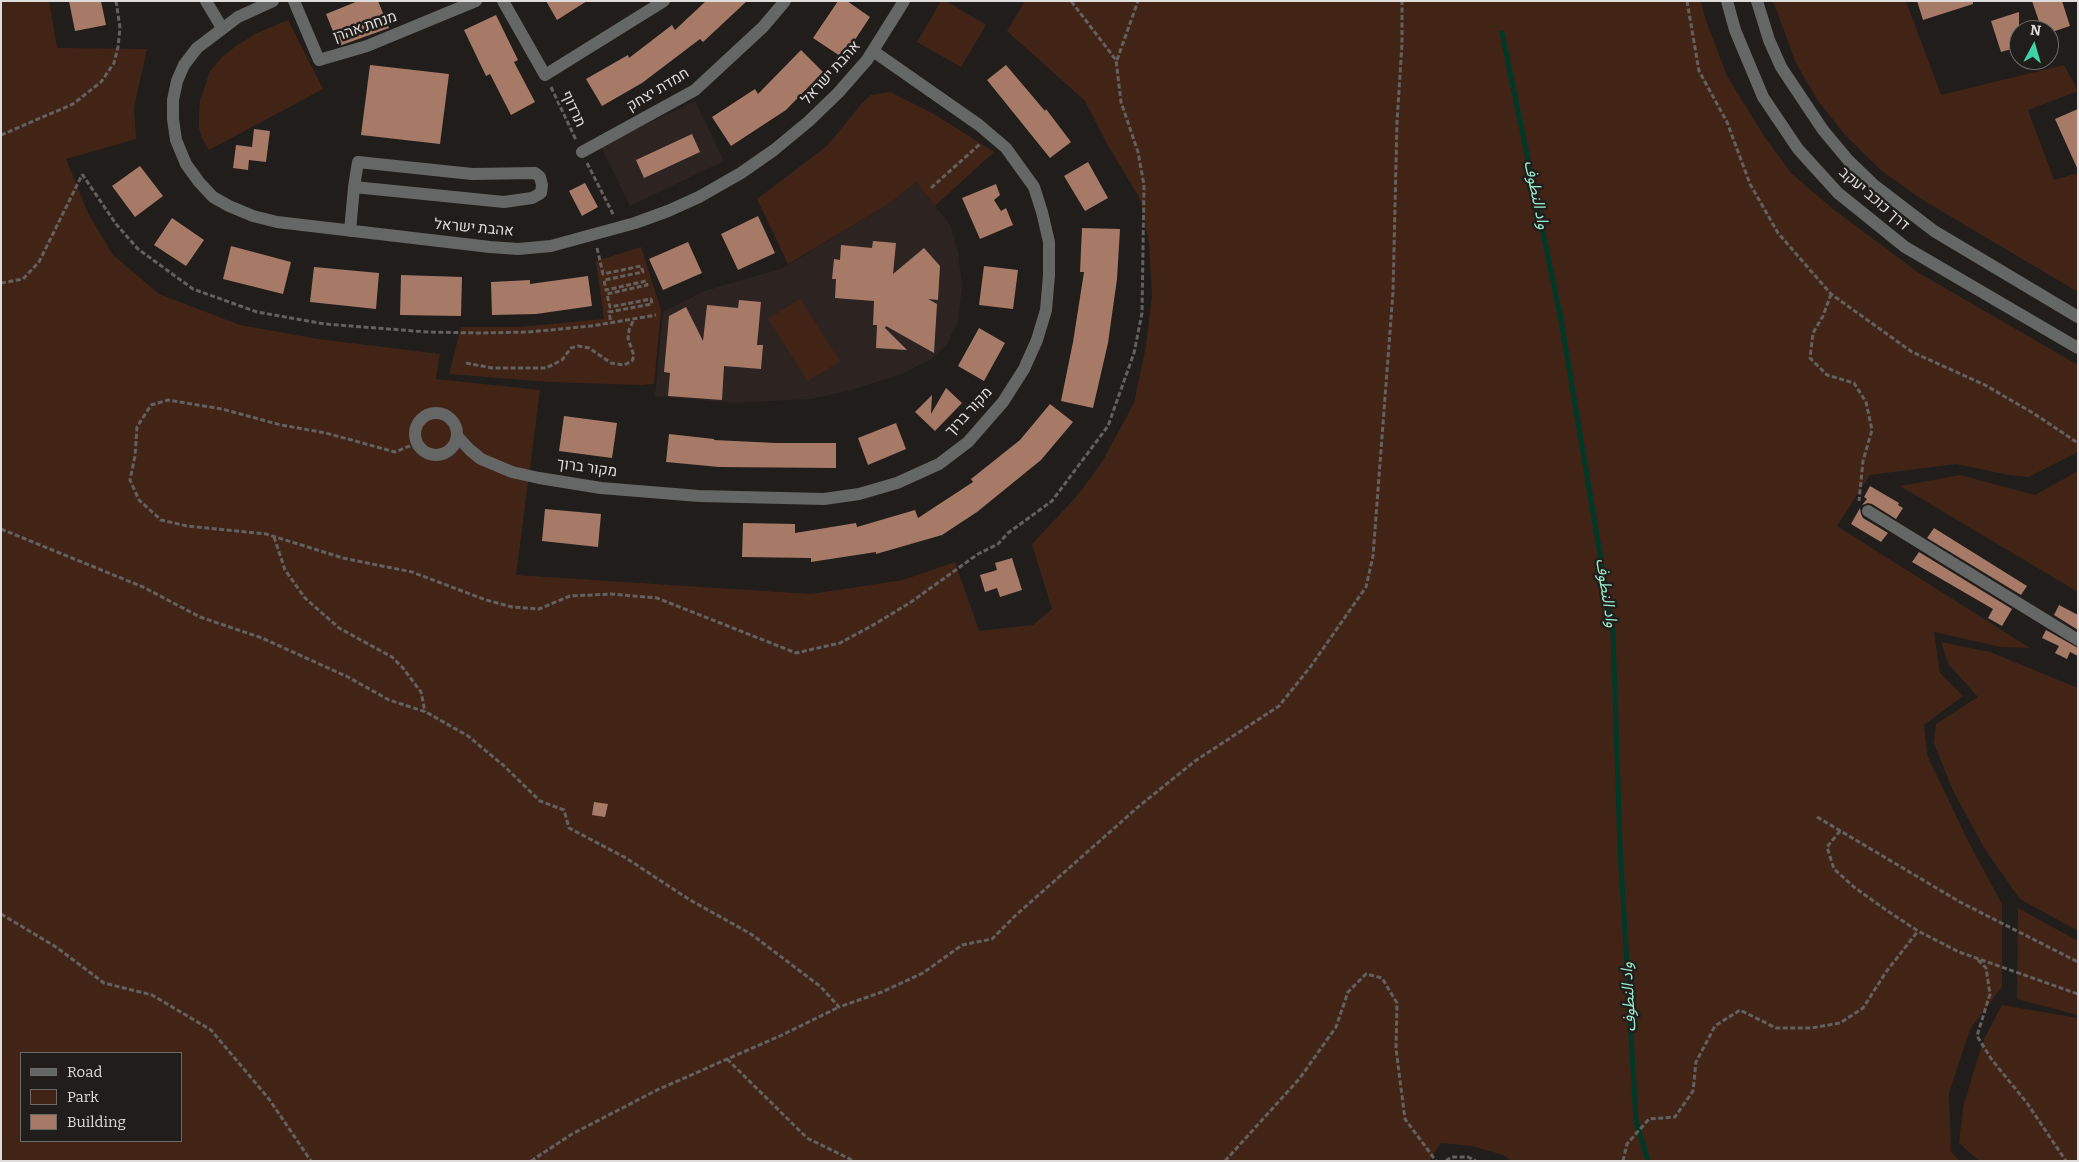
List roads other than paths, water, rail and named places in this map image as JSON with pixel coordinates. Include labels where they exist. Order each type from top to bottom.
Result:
[{"type":"street","points":[[206,1],[222,28]]},
{"type":"street","name":"אהבת ישראל","points":[[273,1],[238,17],[197,48],[184,64],[177,82],[173,119],[176,140],[186,164],[213,197],[229,206],[277,222],[518,249],[551,246],[620,228],[668,211],[699,197],[741,173],[774,150],[809,121],[838,93],[873,51],[904,1]]},
{"type":"street","name":"מנחת אהרן","points":[[294,1],[319,60],[367,46],[476,1]]},
{"type":"street","points":[[504,1],[545,75],[664,1]]},
{"type":"street","name":"חמדת יצחק","points":[[582,152],[694,90],[763,27],[785,1]]},
{"type":"street","name":"דרך כוכב יעקב","points":[[1727,1],[1735,30],[1763,97],[1798,149],[1838,193],[1905,247],[2078,348]]},
{"type":"street","name":"דרך כוכב יעקב","points":[[1757,1],[1769,40],[1781,67],[1823,130],[1848,160],[1874,185],[1934,231],[2078,316]]},
{"type":"street","name":"מקור ברוך","points":[[457,436],[481,459],[512,472],[539,478],[601,488],[699,496],[824,498],[859,494],[897,483],[939,464],[968,442],[1003,402],[1024,369],[1037,340],[1046,310],[1049,275],[1049,242],[1042,212],[1034,187],[1006,148],[990,134],[873,51]]},
{"type":"street","points":[[350,231],[354,187],[358,162],[472,174],[535,173],[540,177],[542,185],[541,194],[532,198],[504,202],[354,187]]},
{"type":"street","points":[[435,413],[442,414],[454,422],[457,436],[456,444],[440,455],[426,453],[417,443],[415,436],[418,424],[422,418],[435,413]]},
{"type":"street","points":[[446,452],[481,459]]},
{"type":"street","points":[[1868,511],[2078,640]]},
{"type":"waterway","name":"واد النطوف","points":[[1502,33],[1561,320],[1613,632],[1620,847],[1636,1121],[1648,1161]]}]
